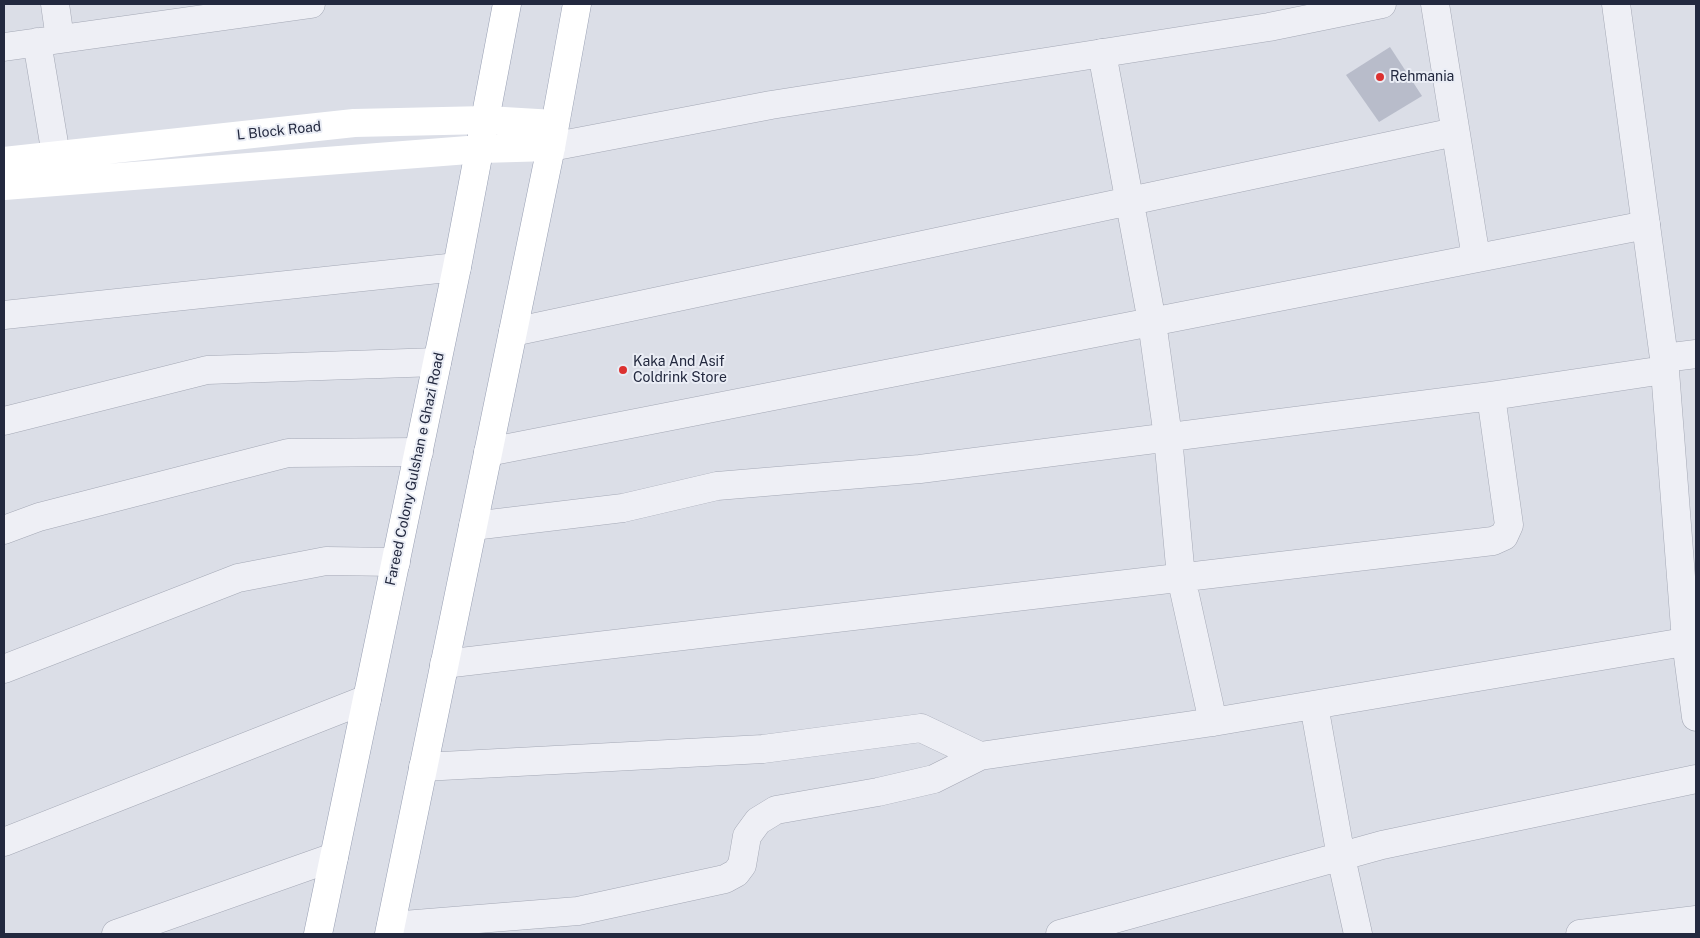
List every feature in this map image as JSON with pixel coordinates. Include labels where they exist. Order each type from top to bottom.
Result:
[{"type":"main road","name":"Fareed Colony Gulshan e Ghazi Road","points":[[318,934],[457,267],[508,4]]},
{"type":"main road","points":[[390,930],[553,135],[577,4]]},
{"type":"main road","name":"L Block Road","points":[[4,186],[57,167],[354,123],[487,120],[553,135]]},
{"type":"main road","name":"L Block Road","points":[[4,161],[57,167],[481,149],[553,135]]},
{"type":"street","points":[[55,4],[49,41],[57,167]]},
{"type":"street","points":[[4,47],[311,4]]},
{"type":"street","points":[[553,135],[601,136],[771,105],[1269,27],[1382,4]]},
{"type":"street","points":[[1435,4],[1476,258]]},
{"type":"street","points":[[1616,4],[1664,364],[1691,640],[1696,717]]},
{"type":"street","points":[[1102,53],[1152,322],[1168,437],[1182,577],[1214,722]]},
{"type":"street","points":[[513,332],[1130,199],[1455,132]]},
{"type":"street","points":[[488,452],[1646,225]]},
{"type":"street","points":[[4,315],[457,267]]},
{"type":"street","points":[[473,526],[623,508],[717,486],[920,469],[1491,396],[1664,364],[1696,354]]},
{"type":"street","points":[[4,421],[207,370],[437,362]]},
{"type":"street","points":[[444,664],[1493,541],[1504,536],[1509,525],[1491,396]]},
{"type":"street","points":[[4,530],[39,517],[288,453],[419,452]]},
{"type":"street","points":[[4,669],[238,578],[326,561],[396,562]]},
{"type":"street","points":[[390,930],[578,911],[726,879],[736,873],[742,865],[748,836],[758,821],[776,810],[878,792],[934,779],[980,756],[1214,722],[1691,640]]},
{"type":"street","points":[[4,842],[367,699]]},
{"type":"street","points":[[1314,705],[1341,857],[1358,934]]},
{"type":"street","points":[[423,767],[763,749],[922,728],[980,756]]},
{"type":"street","points":[[1060,934],[1382,845],[1696,779]]},
{"type":"street","points":[[116,934],[334,857]]},
{"type":"street","points":[[1580,934],[1696,920]]},
{"type":"building","points":[[1390,47],[1422,96],[1379,122],[1346,75]]},
{"type":"place","name":"Rehmania","points":[[1380,77]]},
{"type":"place","name":"Kaka And Asif Coldrink Store","points":[[623,370]]}]
